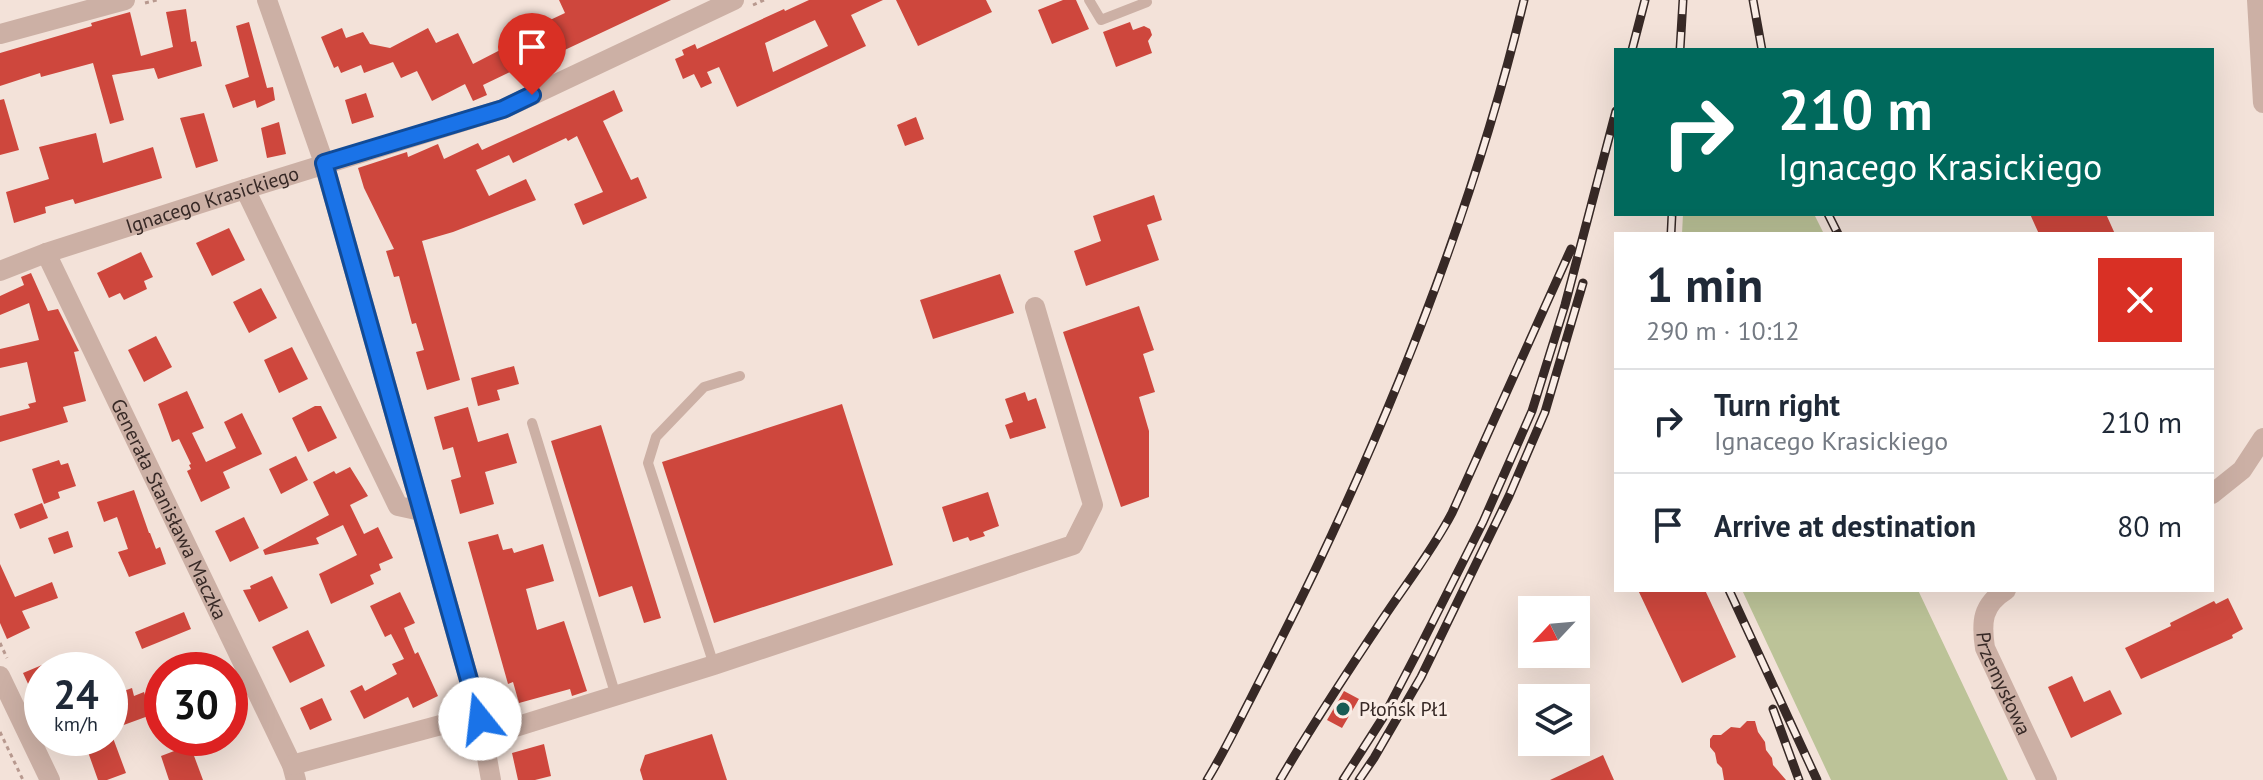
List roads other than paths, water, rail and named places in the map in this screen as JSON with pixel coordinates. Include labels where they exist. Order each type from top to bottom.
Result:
[{"type":"street","points":[[0,34],[125,0]]},
{"type":"street","points":[[267,0],[324,163],[480,719],[491,780]]},
{"type":"street","points":[[2257,0],[2263,103]]},
{"type":"street","name":"Ignacego Krasickiego","points":[[0,271],[46,253],[324,163],[503,109],[740,4]]},
{"type":"street","points":[[245,189],[398,506],[421,511]]},
{"type":"street","name":"Generała Stanisława Maczka","points":[[46,253],[294,772],[452,722],[480,719],[509,729],[714,665],[1073,545],[1093,505],[1035,307]]},
{"type":"street","points":[[2214,492],[2242,470],[2263,438]]},
{"type":"street","name":"Przemysłowa","points":[[2003,592],[1994,598],[1987,610],[1982,626],[1985,648],[2047,780]]},
{"type":"street","points":[[0,676],[50,780]]},
{"type":"lane","points":[[1089,0],[1101,20],[1147,2]]},
{"type":"lane","points":[[714,665],[648,463],[656,437],[704,387],[740,376]]},
{"type":"lane","points":[[532,423],[616,696]]},
{"type":"railway","points":[[1207,780],[1318,564],[1409,357],[1484,145],[1524,0]]},
{"type":"railway","points":[[1633,48],[1645,0]]},
{"type":"railway","points":[[1680,48],[1683,0]]},
{"type":"railway","points":[[1753,0],[1762,48]]},
{"type":"railway","points":[[1343,780],[1384,716],[1419,649],[1483,522],[1532,411],[1565,305],[1614,119]]},
{"type":"railway","points":[[1671,232],[1672,216]]},
{"type":"railway","points":[[1829,216],[1837,232]]},
{"type":"railway","points":[[1280,780],[1452,513],[1571,249]]},
{"type":"railway","points":[[1359,780],[1421,677],[1509,496],[1545,412],[1583,283]]},
{"type":"railway","points":[[1730,592],[1817,780]]},
{"type":"railway","points":[[1773,709],[1799,780]]},
{"type":"place","name":"Płońsk Pł1","points":[[1343,709]]}]
